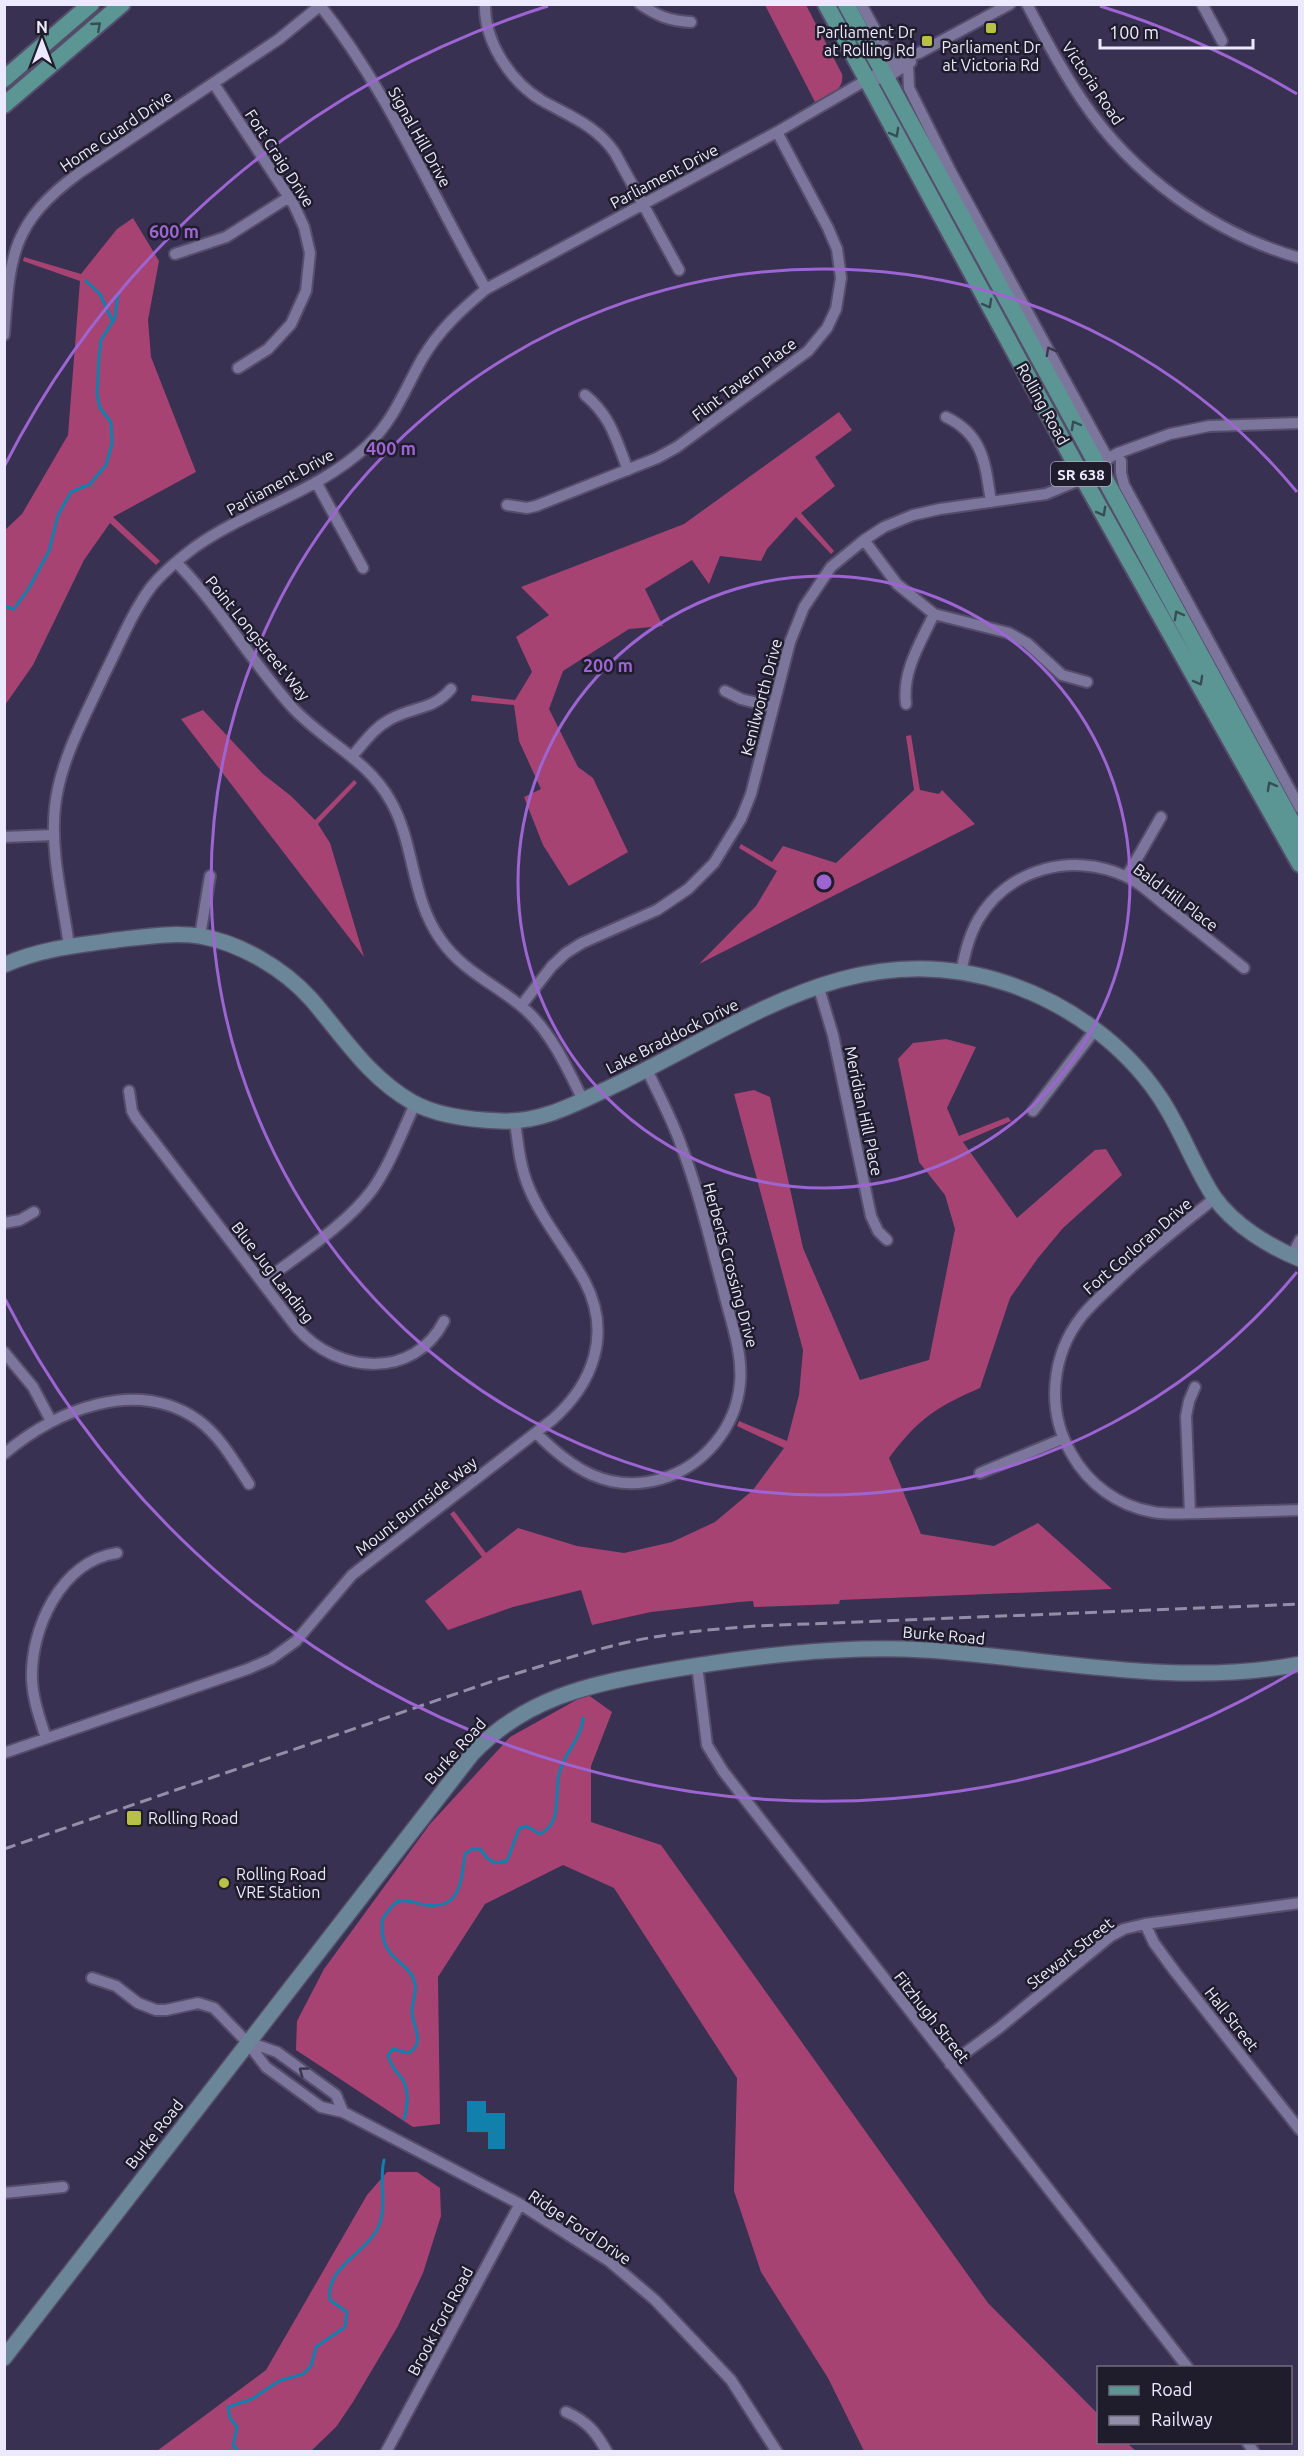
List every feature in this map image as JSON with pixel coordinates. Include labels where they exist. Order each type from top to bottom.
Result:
[{"type":"main road","points":[[4,79],[91,4]]},
{"type":"main road","points":[[4,105],[122,4]]},
{"type":"main road","name":"Rolling Road","points":[[826,4],[1083,478],[1299,864]]},
{"type":"main road","name":"Rolling Road","points":[[846,4],[887,71],[961,215],[1102,466],[1299,837]]},
{"type":"main road","points":[[951,172],[961,215]]},
{"type":"street","points":[[485,4],[486,25],[491,41],[517,79],[530,92],[585,123],[602,137],[615,153],[679,270]]},
{"type":"street","points":[[640,4],[660,17],[672,21],[691,21]]},
{"type":"street","name":"Rolling Road","points":[[861,4],[887,71]]},
{"type":"street","name":"Parliament Drive","points":[[69,946],[54,835],[57,788],[74,740],[137,608],[156,582],[176,562],[212,537],[316,482],[353,458],[380,432],[398,407],[422,359],[436,337],[457,313],[486,289],[1010,4]]},
{"type":"street","name":"Victoria Road","points":[[1027,4],[1060,67],[1082,100],[1111,138],[1137,164],[1166,189],[1209,219],[1256,243],[1299,258]]},
{"type":"street","points":[[1202,4],[1222,41]]},
{"type":"street","name":"Home Guard Drive","points":[[4,335],[6,286],[11,265],[22,234],[34,214],[50,196],[79,173],[279,39],[320,5]]},
{"type":"street","name":"Signal Hill Drive","points":[[320,5],[368,73],[486,289]]},
{"type":"street","name":"Parliament Drive","points":[[887,71],[908,66],[919,53]]},
{"type":"street","name":"Rolling Road","points":[[908,66],[909,88],[1102,466]]},
{"type":"street","name":"Fort Craig Drive","points":[[214,84],[289,197],[302,221],[308,241],[310,268],[306,291],[297,315],[268,349],[238,368]]},
{"type":"street","name":"Flint Tavern Place","points":[[507,505],[527,508],[536,506],[628,470],[677,447],[794,362],[815,344],[831,320],[840,295],[842,278],[837,249],[777,132]]},
{"type":"street","points":[[175,254],[238,231],[289,197]]},
{"type":"street","points":[[585,395],[600,407],[608,419],[628,470]]},
{"type":"street","points":[[946,417],[966,429],[980,448],[986,468],[991,502]]},
{"type":"street","name":"Kenilworth Drive","points":[[521,1006],[552,966],[566,953],[582,943],[657,910],[688,889],[714,863],[741,819],[751,794],[790,642],[804,607],[831,567],[864,540],[884,527],[913,515],[1046,494],[1083,478],[1135,448],[1170,434],[1200,427],[1230,424],[1299,423]]},
{"type":"street","name":"Kenilworth Drive","points":[[1102,466],[1121,461],[1135,448]]},
{"type":"street","points":[[1121,461],[1124,485],[1299,808]]},
{"type":"street","points":[[316,482],[363,568]]},
{"type":"street","points":[[864,540],[897,584],[910,597],[934,614],[1009,633],[1026,643],[1062,675],[1087,682]]},
{"type":"street","name":"Point Longstreet Way","points":[[176,562],[293,708],[369,771],[392,803],[425,913],[440,939],[461,963],[521,1006],[546,1033],[583,1100]]},
{"type":"street","points":[[906,704],[904,687],[906,675],[934,614]]},
{"type":"street","points":[[352,756],[382,724],[405,712],[441,701],[451,689]]},
{"type":"street","points":[[725,691],[741,699],[773,707]]},
{"type":"street","points":[[1127,876],[1161,817]]},
{"type":"street","points":[[4,837],[54,835]]},
{"type":"street","name":"Bald Hill Place","points":[[962,972],[967,944],[979,918],[995,897],[1018,879],[1043,869],[1071,864],[1102,868],[1127,876],[1244,968]]},
{"type":"street","points":[[200,936],[210,876]]},
{"type":"street","name":"Lake Braddock Drive","points":[[4,965],[32,954],[69,946],[151,936],[200,936],[247,953],[283,974],[311,999],[363,1064],[415,1104],[468,1118],[515,1121],[561,1111],[647,1070],[778,1002],[818,985],[858,974],[909,968],[962,972],[1000,981],[1035,994],[1071,1013],[1095,1030],[1125,1056],[1157,1093],[1176,1122],[1215,1198],[1253,1233],[1296,1258]]},
{"type":"street","name":"Meridian Hill Place","points":[[818,985],[833,1035],[871,1216],[878,1231],[887,1240]]},
{"type":"street","points":[[1034,1111],[1095,1030]]},
{"type":"street","name":"Herberts Crossing Drive","points":[[536,1432],[564,1460],[588,1474],[616,1482],[646,1482],[676,1474],[702,1457],[722,1435],[736,1406],[741,1381],[740,1356],[705,1222],[681,1144],[647,1070]]},
{"type":"street","name":"Blue Jug Landing","points":[[129,1091],[132,1111],[136,1118],[297,1328],[316,1346],[340,1359],[361,1364],[389,1363],[414,1354],[428,1344],[444,1321]]},
{"type":"street","points":[[263,1282],[364,1201],[381,1176],[415,1104]]},
{"type":"street","name":"Mount Burnside Way","points":[[4,1753],[271,1659],[304,1634],[352,1575],[567,1407],[583,1385],[595,1355],[598,1331],[596,1313],[586,1284],[537,1206],[528,1187],[520,1159],[515,1121]]},
{"type":"street","name":"Fort Corloran Drive","points":[[1215,1198],[1139,1259],[1090,1307],[1074,1327],[1062,1352],[1055,1381],[1056,1412],[1062,1439],[1086,1475],[1115,1498],[1152,1512],[1299,1510]]},
{"type":"street","points":[[4,1222],[20,1220],[34,1212]]},
{"type":"street","points":[[1296,1258],[1299,1240]]},
{"type":"street","points":[[4,1352],[33,1387],[51,1421]]},
{"type":"street","points":[[1190,1513],[1186,1416],[1195,1387]]},
{"type":"street","points":[[4,1454],[51,1421],[88,1407],[118,1400],[143,1400],[167,1405],[184,1412],[211,1431],[249,1484]]},
{"type":"street","points":[[980,1473],[1062,1439]]},
{"type":"street","points":[[46,1738],[37,1709],[32,1681],[33,1654],[39,1629],[51,1604],[70,1580],[92,1560],[103,1555],[117,1553]]},
{"type":"street","name":"Burke Road","points":[[7,2349],[465,1763],[500,1727],[539,1704],[578,1689],[614,1680],[697,1665],[794,1654],[889,1649],[978,1655],[1102,1669],[1175,1673],[1249,1671],[1299,1664]]},
{"type":"street","name":"Fitzhugh Street","points":[[697,1665],[709,1750],[950,2064],[1187,2366]]},
{"type":"street","name":"Stewart Street","points":[[950,2064],[999,2028],[1111,1936],[1124,1929],[1145,1924],[1299,1903]]},
{"type":"street","name":"Hall Street","points":[[1145,1924],[1154,1943],[1176,1973],[1299,2130]]},
{"type":"street","points":[[92,1978],[109,1983],[138,2003],[156,2010],[166,2010],[189,2003],[207,2005],[220,2013],[248,2042]]},
{"type":"street","name":"Ridge Ford Drive","points":[[248,2042],[266,2067],[321,2107],[343,2112],[520,2204],[609,2261],[655,2300],[731,2380],[777,2451]]},
{"type":"street","name":"Ridge Ford Drive","points":[[248,2042],[277,2052],[286,2058],[336,2095],[343,2112]]},
{"type":"street","points":[[4,2193],[63,2187]]},
{"type":"street","name":"Brook Ford Road","points":[[386,2451],[520,2204]]},
{"type":"street","points":[[566,2412],[584,2420],[607,2451]]},
{"type":"shaded area","points":[[765,5],[806,5],[842,74],[841,85],[834,92],[815,102]]},
{"type":"shaded area","points":[[133,218],[159,261],[148,320],[151,357],[196,472],[113,517],[160,561],[156,565],[110,523],[84,560],[33,665],[5,705],[5,530],[22,514],[68,435],[80,281],[23,261],[24,257],[81,274],[117,229]]},
{"type":"shaded area","points":[[839,412],[852,430],[815,457],[835,486],[801,513],[834,551],[831,554],[796,517],[767,549],[761,561],[720,556],[709,584],[692,560],[645,589],[663,626],[629,629],[563,671],[549,709],[578,767],[593,778],[628,852],[569,886],[543,845],[524,797],[541,789],[519,741],[514,705],[471,701],[472,695],[515,700],[532,672],[516,637],[549,615],[521,587],[684,524]]},
{"type":"shaded area","points":[[203,710],[263,774],[291,796],[315,820],[354,780],[357,783],[318,824],[330,843],[364,957],[181,719]]},
{"type":"shaded area","points":[[911,735],[920,790],[939,794],[942,790],[975,824],[699,964],[756,906],[777,871],[739,848],[741,844],[772,862],[783,846],[836,863],[914,790],[906,736]]},
{"type":"shaded area","points":[[946,1039],[976,1047],[947,1108],[959,1136],[1008,1117],[1011,1121],[963,1142],[1017,1218],[1095,1150],[1106,1149],[1122,1175],[1063,1228],[1038,1258],[1010,1298],[980,1388],[951,1401],[929,1416],[909,1433],[889,1458],[921,1534],[994,1546],[1038,1523],[1112,1589],[840,1600],[839,1604],[754,1607],[753,1601],[651,1612],[592,1625],[581,1590],[513,1607],[448,1630],[425,1601],[482,1557],[450,1514],[454,1511],[486,1553],[518,1528],[577,1546],[624,1553],[672,1542],[715,1522],[753,1490],[784,1448],[737,1426],[739,1421],[787,1441],[799,1395],[803,1350],[734,1094],[754,1090],[770,1097],[803,1248],[860,1380],[929,1360],[955,1229],[945,1195],[919,1162],[898,1059],[913,1043]]},
{"type":"shaded area","points":[[587,1694],[612,1712],[591,1766],[591,1822],[661,1845],[988,2303],[1097,2413],[1097,2444],[1128,2444],[1136,2451],[864,2451],[828,2378],[761,2272],[734,2191],[737,2078],[614,1888],[563,1865],[485,1904],[438,1977],[440,2124],[413,2127],[296,2050],[297,2021],[324,1969],[430,1824],[510,1737]]},
{"type":"shaded area","points":[[387,2172],[417,2172],[440,2188],[441,2216],[423,2273],[398,2326],[336,2427],[311,2451],[157,2451],[266,2370],[367,2195]]},
{"type":"water","points":[[467,2101],[486,2101],[486,2113],[505,2113],[505,2149],[488,2149],[488,2132],[467,2132]]},
{"type":"waterway","points":[[86,281],[100,294],[113,322]]},
{"type":"waterway","points":[[4,606],[14,609],[29,588],[49,551],[58,515],[71,492],[90,484],[106,465],[112,444],[111,422],[100,408],[97,394],[99,357],[101,340],[115,318],[118,293]]},
{"type":"waterway","points":[[404,2119],[407,2091],[388,2055],[393,2049],[408,2053],[417,2044],[412,2011],[415,1987],[411,1974],[392,1955],[385,1944],[382,1920],[397,1902],[406,1901],[434,1906],[451,1900],[460,1885],[465,1854],[472,1849],[480,1849],[487,1858],[495,1863],[507,1861],[519,1829],[526,1826],[540,1834],[547,1829],[555,1816],[561,1766],[580,1732],[583,1718]]},
{"type":"waterway","points":[[240,2452],[233,2445],[237,2427],[230,2418],[228,2407],[252,2399],[279,2381],[303,2374],[311,2366],[316,2347],[345,2327],[347,2312],[330,2300],[330,2289],[338,2271],[369,2241],[379,2224],[383,2206],[384,2160]]},
{"type":"railway","points":[[4,1849],[499,1679],[577,1655],[641,1640],[690,1632],[757,1626],[1300,1604]]},
{"type":"place","name":"Parliament Dr at Victoria Rd","points":[[991,28]]},
{"type":"place","name":"Parliament Dr at Rolling Rd","points":[[927,41]]},
{"type":"place","name":"Rolling Road","points":[[134,1818]]},
{"type":"place","name":"Rolling Road VRE Station","points":[[224,1883]]}]
